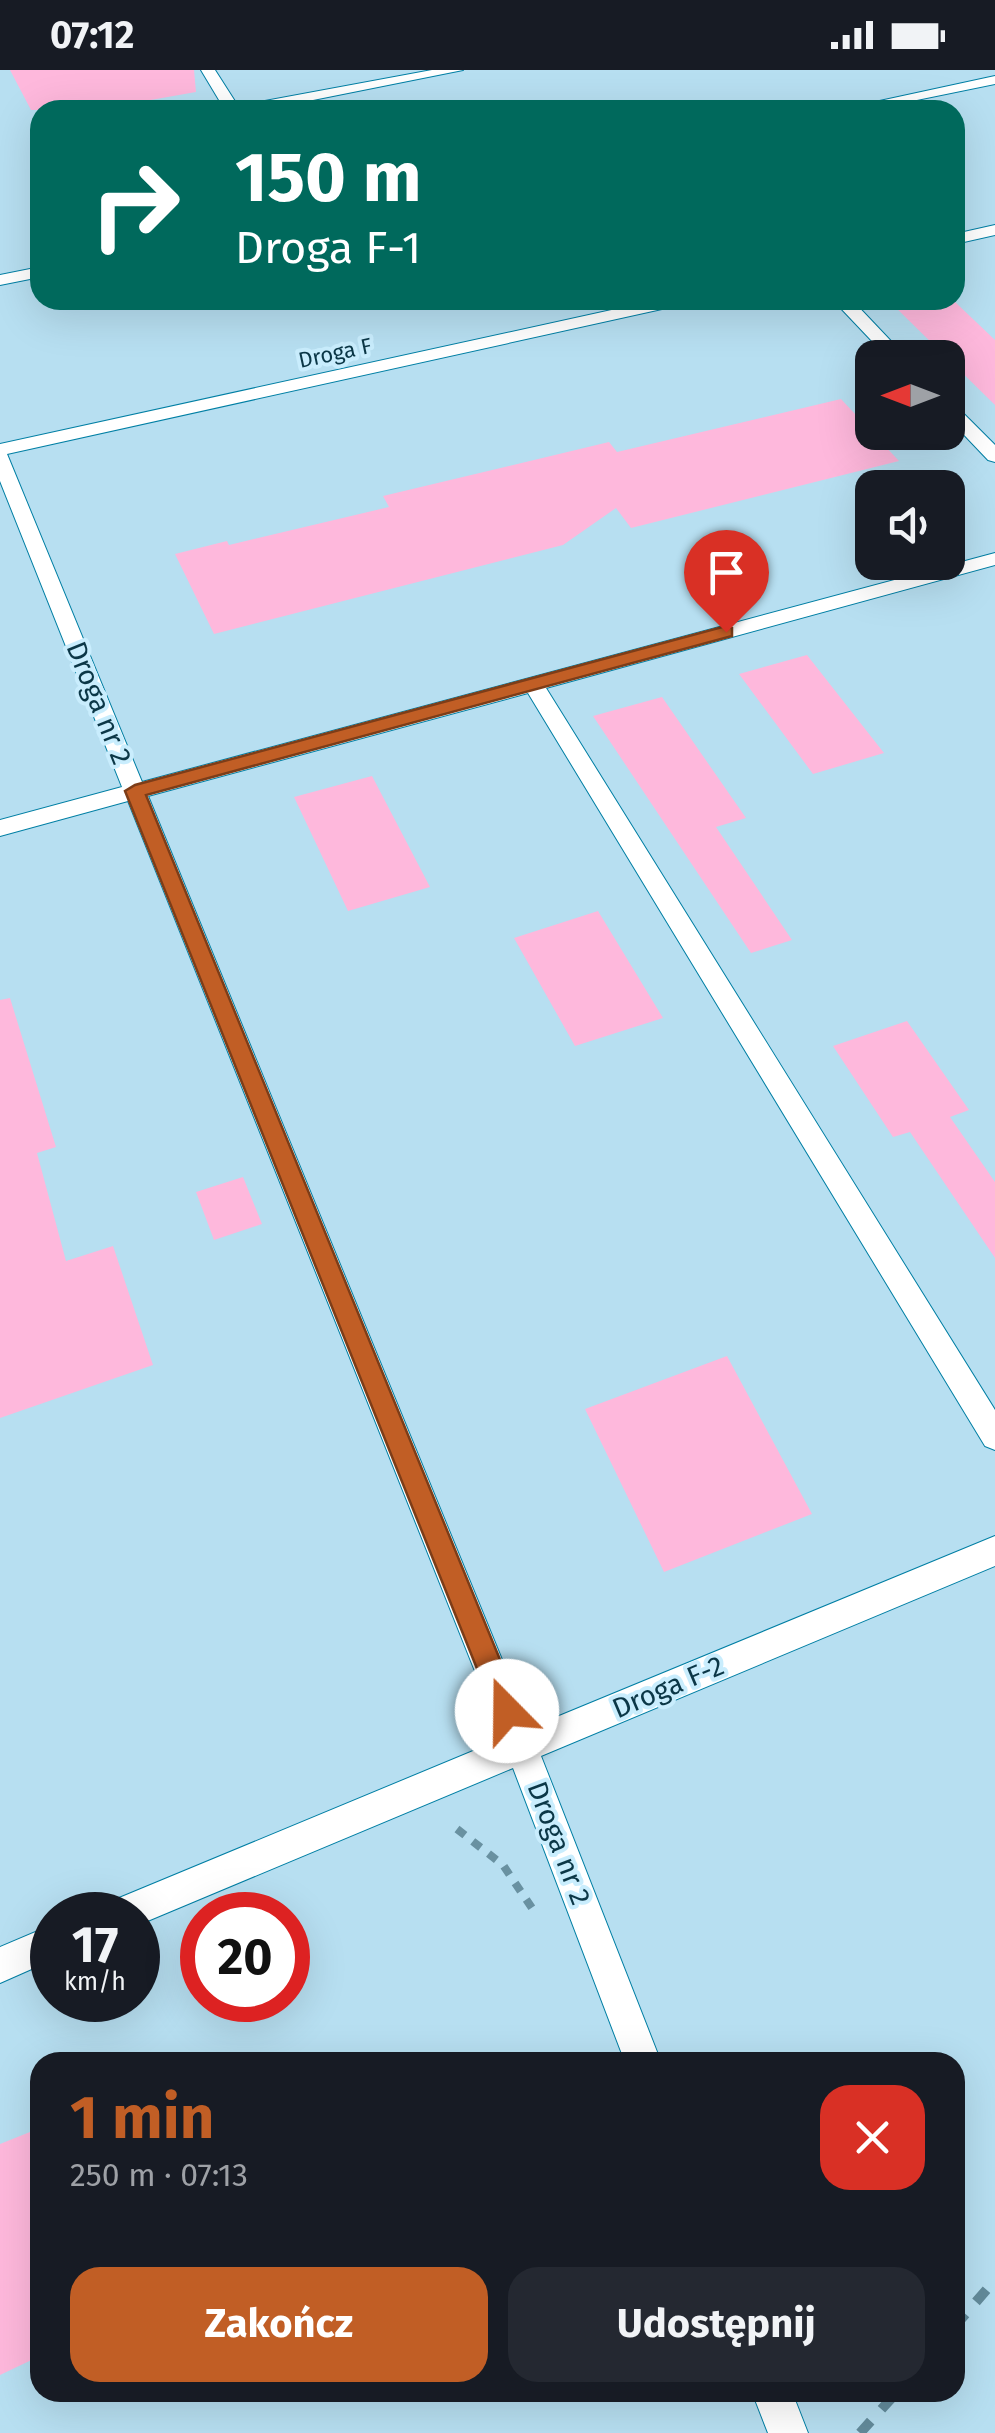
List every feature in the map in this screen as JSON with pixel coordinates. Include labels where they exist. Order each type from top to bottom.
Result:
[{"type":"lane","points":[[208,70],[229,100]]},
{"type":"lane","points":[[291,100],[456,70]]},
{"type":"lane","points":[[896,100],[995,80]]},
{"type":"lane","points":[[965,237],[995,230]]},
{"type":"lane","points":[[0,280],[30,274]]},
{"type":"lane","name":"Droga F","points":[[0,454],[636,310]]},
{"type":"lane","points":[[852,310],[881,340]]},
{"type":"lane","points":[[965,425],[995,456]]},
{"type":"lane","name":"Droga nr 2","points":[[0,454],[522,1748],[640,2052]]},
{"type":"lane","points":[[0,828],[995,559]]},
{"type":"lane","points":[[534,684],[995,1436]]},
{"type":"lane","name":"Droga F-2","points":[[160,1898],[995,1551]]},
{"type":"lane","points":[[0,1965],[30,1952]]},
{"type":"lane","points":[[776,2402],[788,2433]]},
{"type":"path","points":[[457,1829],[493,1852],[511,1872],[539,1920]]},
{"type":"shaded area","points":[[0,70],[995,70],[995,2433],[0,2433]]},
{"type":"building","points":[[10,70],[194,70],[196,92],[151,100],[30,100],[30,108]]},
{"type":"building","points":[[898,310],[964,310],[995,340],[995,405],[965,376],[965,340],[929,340]]},
{"type":"building","points":[[841,399],[855,414],[855,450],[889,450],[899,461],[631,528],[616,508],[563,545],[214,634],[175,554],[389,507],[383,496],[609,442],[617,452]]},
{"type":"building","points":[[807,655],[884,753],[813,774],[739,674]]},
{"type":"building","points":[[662,697],[746,818],[716,827],[792,940],[751,953],[593,716]]},
{"type":"building","points":[[372,776],[430,887],[348,911],[294,797]]},
{"type":"building","points":[[598,911],[663,1018],[575,1046],[514,938]]},
{"type":"building","points":[[10,998],[56,1147],[37,1153],[66,1261],[113,1246],[153,1365],[0,1418],[0,1000]]},
{"type":"building","points":[[907,1021],[969,1110],[950,1117],[995,1182],[995,1258],[910,1132],[893,1137],[833,1046]]},
{"type":"building","points":[[243,1177],[262,1224],[214,1240],[196,1192]]},
{"type":"building","points":[[727,1356],[812,1514],[664,1572],[585,1409]]},
{"type":"building","points":[[30,2132],[30,2361],[0,2375],[0,2144]]},
{"type":"railway","points":[[965,2314],[995,2280]]},
{"type":"railway","points":[[860,2433],[888,2402]]},
{"type":"route","points":[[507,1711],[135,791],[726,632]]}]
